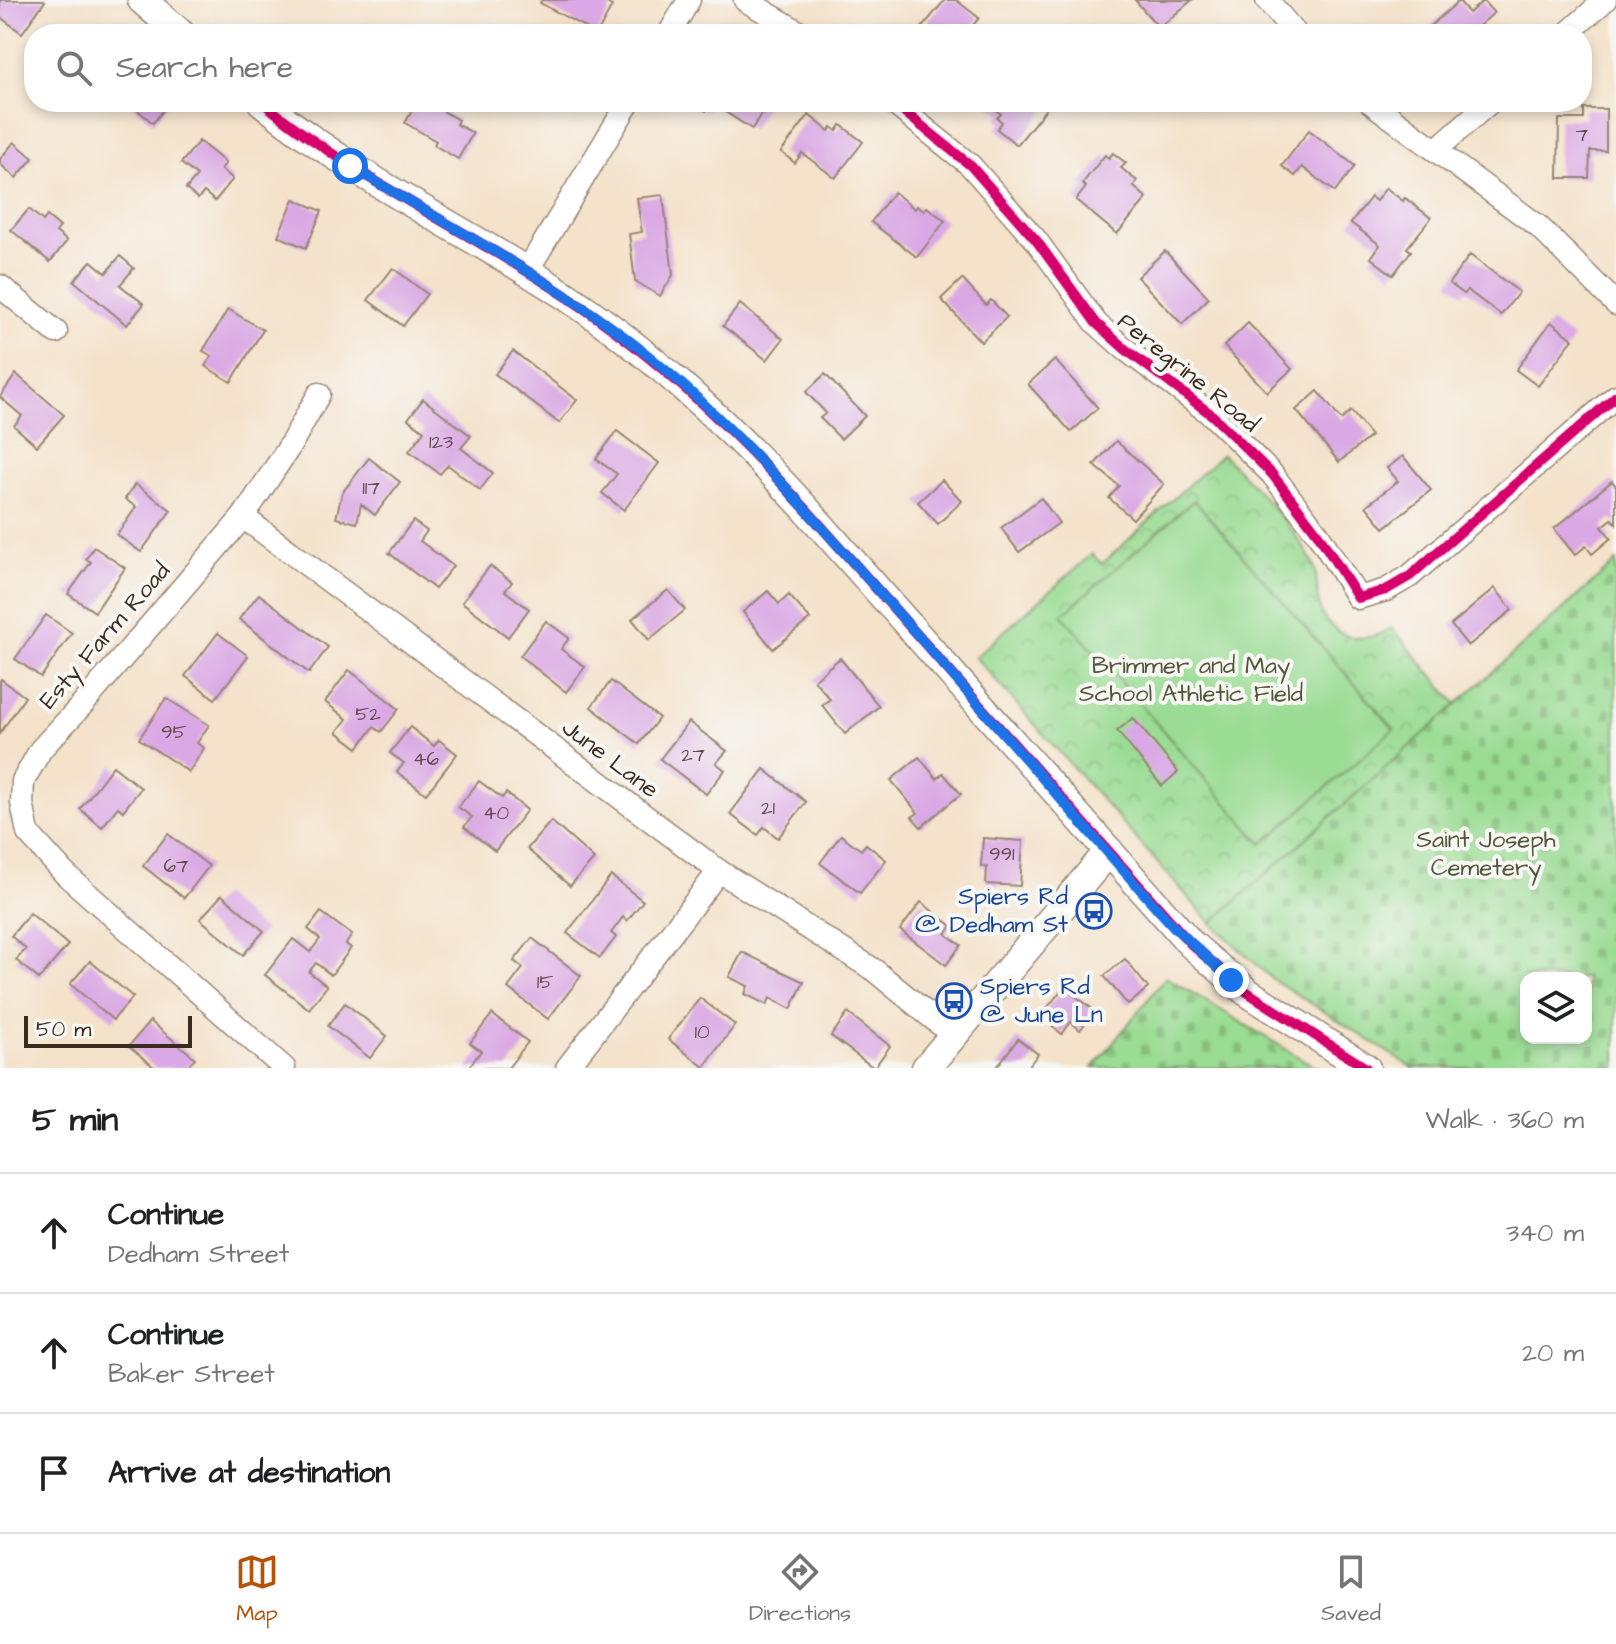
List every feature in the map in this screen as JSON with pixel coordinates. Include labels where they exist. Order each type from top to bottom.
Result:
[{"type":"street","points":[[142,0],[170,24]]},
{"type":"street","points":[[675,24],[689,0]]},
{"type":"street","points":[[745,0],[785,24]]},
{"type":"street","points":[[1267,0],[1287,24]]},
{"type":"street","points":[[1578,24],[1605,0]]},
{"type":"street","points":[[276,112],[350,166],[527,271],[623,336],[678,382],[747,447],[837,543],[1191,944],[1247,992],[1366,1068]]},
{"type":"street","points":[[527,271],[623,112]]},
{"type":"street","name":"Peregrine Road","points":[[904,112],[970,165],[1036,240],[1096,323],[1212,415],[1272,474],[1318,534],[1358,598],[1386,590],[1410,576],[1610,401]]},
{"type":"street","points":[[1384,112],[1538,226],[1616,304]]},
{"type":"street","points":[[1437,149],[1479,112]]},
{"type":"street","points":[[0,286],[56,332]]},
{"type":"street","name":"Esty Farm Road","points":[[284,1068],[64,873],[28,833],[22,803],[23,781],[41,749],[243,517],[288,449],[319,394]]},
{"type":"street","name":"June Lane","points":[[243,517],[719,871],[874,970],[953,1035]]},
{"type":"street","points":[[926,1068],[1109,851]]},
{"type":"street","points":[[567,1068],[719,871]]},
{"type":"green space","name":"Brimmer and May School Athletic Field","points":[[1222,454],[1271,505],[1304,548],[1315,570],[1321,611],[1330,625],[1344,635],[1360,638],[1392,628],[1457,704],[1211,923],[975,657],[1092,554],[1102,564]]},
{"type":"green space","points":[[1194,500],[1394,729],[1262,844],[1062,615]]},
{"type":"green space","name":"Saint Joseph Cemetery","points":[[1616,562],[1616,1068],[1413,1068],[1271,978],[1211,923]]},
{"type":"green space","points":[[1166,977],[1317,1068],[1093,1068]]},
{"type":"building","points":[[0,0],[45,1],[28,24],[24,24],[22,33],[0,17]]},
{"type":"building","points":[[542,0],[602,0],[612,6],[602,24],[579,24],[540,3]]},
{"type":"building","points":[[945,0],[956,0],[979,18],[974,24],[925,24]]},
{"type":"building","points":[[1135,0],[1192,0],[1164,24],[1156,24]]},
{"type":"building","points":[[1459,1],[1469,13],[1483,1],[1494,13],[1481,24],[1433,24]]},
{"type":"building","points":[[1606,109],[1606,151],[1590,151],[1589,178],[1558,178],[1559,119],[1584,119],[1584,112]]},
{"type":"building","points":[[140,112],[162,112],[153,123]]},
{"type":"building","points":[[411,112],[445,112],[458,120],[456,124],[473,133],[458,159],[434,145],[436,141],[405,123]]},
{"type":"building","points":[[725,112],[762,112],[752,129]]},
{"type":"building","points":[[998,112],[1044,112],[1017,145],[997,129],[1002,122],[997,118],[1001,114]]},
{"type":"building","points":[[809,115],[829,131],[832,127],[837,131],[841,125],[863,142],[835,178],[802,153],[795,163],[781,152]]},
{"type":"building","points":[[1309,130],[1355,166],[1335,192],[1302,167],[1295,176],[1282,166]]},
{"type":"building","points":[[199,141],[226,163],[221,169],[233,179],[215,201],[204,192],[198,199],[186,189],[197,176],[181,163]]},
{"type":"building","points":[[14,142],[33,158],[16,178],[0,164],[0,159]]},
{"type":"building","points":[[1113,153],[1126,163],[1121,168],[1137,181],[1133,186],[1147,198],[1117,234],[1076,200],[1086,187],[1082,184],[1105,155],[1109,158]]},
{"type":"building","points":[[1386,188],[1431,218],[1407,248],[1411,251],[1393,275],[1371,258],[1380,245],[1351,223],[1371,197],[1376,201]]},
{"type":"building","points":[[894,192],[915,209],[917,206],[924,211],[927,207],[945,221],[917,257],[871,222]]},
{"type":"building","points":[[663,195],[673,275],[660,296],[635,281],[629,234],[642,232],[637,198]]},
{"type":"building","points":[[294,199],[322,211],[306,248],[278,236]]},
{"type":"building","points":[[29,209],[43,221],[47,216],[60,227],[56,232],[67,241],[50,262],[11,230]]},
{"type":"building","points":[[1165,251],[1209,298],[1182,324],[1137,277]]},
{"type":"building","points":[[1470,255],[1519,292],[1501,315],[1467,290],[1464,294],[1449,283]]},
{"type":"building","points":[[120,256],[134,268],[120,285],[144,304],[127,325],[74,281],[91,261],[106,273]]},
{"type":"building","points":[[393,268],[427,294],[403,326],[368,300]]},
{"type":"building","points":[[962,279],[986,305],[991,300],[1007,317],[981,342],[941,299]]},
{"type":"building","points":[[740,304],[783,339],[767,360],[723,326]]},
{"type":"building","points":[[228,309],[263,330],[231,382],[205,366],[212,356],[203,351]]},
{"type":"building","points":[[1551,322],[1573,339],[1538,386],[1516,370]]},
{"type":"building","points":[[1248,323],[1292,369],[1267,392],[1224,346]]},
{"type":"building","points":[[513,351],[577,400],[559,423],[495,374]]},
{"type":"building","points":[[1055,360],[1098,408],[1071,432],[1028,384]]},
{"type":"building","points":[[16,374],[64,415],[37,446],[14,426],[22,416],[0,397]]},
{"type":"building","points":[[825,374],[865,416],[841,439],[820,418],[826,413],[806,392]]},
{"type":"building","points":[[1318,391],[1341,420],[1351,411],[1371,436],[1339,462],[1296,410]]},
{"type":"building","points":[[423,399],[471,436],[461,448],[493,473],[480,490],[448,465],[440,474],[409,451],[424,431],[408,419]]},
{"type":"building","points":[[617,431],[659,463],[624,510],[602,493],[617,474],[596,459]]},
{"type":"building","points":[[1116,441],[1164,484],[1133,519],[1109,498],[1119,486],[1094,465]]},
{"type":"building","points":[[1403,456],[1431,490],[1384,528],[1366,506],[1398,481],[1387,468]]},
{"type":"building","points":[[369,458],[400,482],[375,515],[361,504],[357,523],[336,518],[342,493]]},
{"type":"building","points":[[942,480],[962,501],[938,524],[918,502]]},
{"type":"building","points":[[1612,481],[1616,486],[1616,524],[1612,519],[1602,527],[1611,538],[1592,554],[1586,546],[1575,555],[1554,529]]},
{"type":"building","points":[[135,484],[171,510],[141,552],[117,535],[136,507],[125,499]]},
{"type":"building","points":[[1041,498],[1059,523],[1019,552],[1001,528]]},
{"type":"building","points":[[413,521],[427,531],[420,541],[453,566],[435,589],[389,553]]},
{"type":"building","points":[[94,547],[125,568],[95,612],[68,594],[91,562],[86,559]]},
{"type":"building","points":[[490,566],[512,582],[505,591],[529,609],[508,637],[462,602]]},
{"type":"building","points":[[1495,588],[1512,610],[1468,646],[1451,625]]},
{"type":"building","points":[[668,590],[685,610],[649,640],[632,619]]},
{"type":"building","points":[[768,591],[779,604],[789,595],[810,619],[773,649],[743,612]]},
{"type":"building","points":[[259,594],[328,647],[309,673],[239,619]]},
{"type":"building","points":[[46,615],[72,633],[41,677],[15,659]]},
{"type":"building","points":[[546,621],[569,638],[561,649],[585,667],[566,692],[520,656]]},
{"type":"building","points":[[218,633],[248,656],[215,699],[185,676]]},
{"type":"building","points":[[840,658],[879,706],[845,734],[822,705],[830,699],[814,680]]},
{"type":"building","points":[[349,670],[399,709],[381,732],[374,727],[358,748],[337,732],[347,719],[325,702]]},
{"type":"building","points":[[0,681],[25,697],[0,733]]},
{"type":"building","points":[[611,681],[659,718],[639,744],[591,707]]},
{"type":"building","points":[[166,698],[209,725],[197,743],[204,748],[189,772],[139,739]]},
{"type":"building","points":[[1133,718],[1178,772],[1162,786],[1117,731]]},
{"type":"building","points":[[689,722],[727,751],[716,763],[725,770],[706,794],[660,759]]},
{"type":"building","points":[[410,727],[434,746],[439,740],[457,754],[426,794],[397,772],[404,763],[390,753]]},
{"type":"building","points":[[919,757],[937,779],[943,773],[961,794],[921,827],[912,817],[918,813],[891,780]]},
{"type":"building","points":[[113,766],[141,788],[123,811],[118,807],[102,827],[80,809]]},
{"type":"building","points":[[764,769],[806,802],[778,838],[764,827],[758,835],[730,814]]},
{"type":"building","points":[[479,781],[502,798],[506,793],[527,810],[495,851],[464,827],[472,817],[458,807]]},
{"type":"building","points":[[551,821],[594,859],[570,886],[527,849]]},
{"type":"building","points":[[168,834],[209,866],[184,898],[143,866]]},
{"type":"building","points":[[841,835],[861,850],[866,844],[886,860],[860,893],[820,863]]},
{"type":"building","points":[[983,838],[1023,841],[1020,886],[986,884],[987,867],[981,866]]},
{"type":"building","points":[[611,876],[643,901],[627,921],[623,917],[611,933],[616,937],[600,958],[567,933]]},
{"type":"building","points":[[222,895],[264,931],[243,955],[200,919]]},
{"type":"building","points":[[921,902],[952,926],[946,934],[961,945],[946,965],[900,930]]},
{"type":"building","points":[[321,912],[352,935],[346,944],[351,948],[331,975],[316,963],[309,972],[327,986],[309,1009],[265,975],[293,939],[310,952],[320,939],[308,929]]},
{"type":"building","points":[[30,913],[68,945],[39,979],[16,960],[26,949],[11,936]]},
{"type":"building","points":[[532,938],[581,976],[548,1019],[508,988],[523,968],[514,961]]},
{"type":"building","points":[[742,952],[804,982],[791,1009],[770,998],[767,1005],[745,994],[748,986],[729,977]]},
{"type":"building","points":[[1125,959],[1148,988],[1128,1005],[1104,976]]},
{"type":"building","points":[[90,961],[133,997],[113,1020],[70,984]]},
{"type":"building","points":[[1064,987],[1095,1011],[1080,1030],[1071,1022],[1062,1034],[1040,1017]]},
{"type":"building","points":[[700,998],[735,1025],[704,1067],[668,1039]]},
{"type":"building","points":[[345,1003],[387,1036],[370,1058],[328,1026]]},
{"type":"building","points":[[848,1013],[890,1046],[874,1068],[831,1036]]},
{"type":"building","points":[[492,1014],[528,1042],[508,1068],[468,1068],[481,1051],[470,1043]]},
{"type":"building","points":[[150,1021],[195,1058],[186,1068],[155,1068],[129,1046]]},
{"type":"building","points":[[1018,1039],[1038,1054],[1027,1068],[996,1068]]},
{"type":"cycle path","points":[[275,112],[366,175],[549,285],[619,334],[684,388],[746,446],[805,508],[1191,944],[1247,992],[1366,1068]]},
{"type":"cycle path","points":[[904,112],[970,165],[1036,240],[1096,323],[1212,415],[1272,474],[1318,534],[1358,598],[1386,590],[1410,576],[1616,396]]},
{"type":"place","name":"Spiers Rd @ Dedham St","points":[[1094,911]]},
{"type":"place","name":"Spiers Rd @ June Ln","points":[[954,1001]]},
{"type":"route","points":[[350,166],[527,271],[596,316],[705,407],[805,508],[1173,926],[1231,980]]}]
